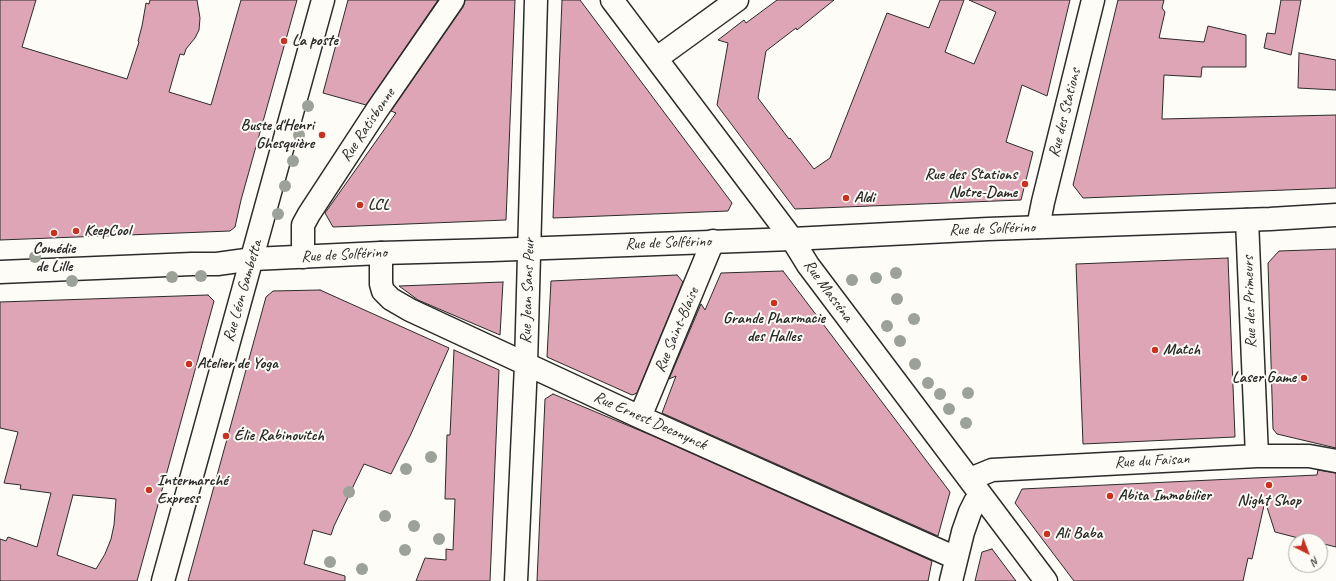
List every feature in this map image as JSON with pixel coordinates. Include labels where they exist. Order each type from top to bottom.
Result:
[{"type":"street","name":"Rue Léon Gambetta","points":[[163,581],[240,299],[253,259],[323,0]]},
{"type":"street","name":"Rue Ratisbonne","points":[[303,257],[303,225],[309,214],[377,110],[453,0]]},
{"type":"street","name":"Rue Jean Sans Peur","points":[[516,581],[526,365],[536,0]]},
{"type":"street","name":"Rue Masséna","points":[[612,0],[792,239],[808,265],[1046,581]]},
{"type":"street","points":[[656,58],[737,0]]},
{"type":"street","name":"Rue des Stations","points":[[1038,227],[1093,0]]},
{"type":"street","name":"Rue de Solférino","points":[[0,272],[217,264],[253,259],[381,253],[792,239],[1336,215]]},
{"type":"street","name":"Rue des Primeurs","points":[[1247,220],[1257,456]]},
{"type":"street","name":"Rue Saint-Blaise","points":[[640,418],[713,242]]},
{"type":"street","name":"Rue Ernest Deconynck","points":[[381,253],[381,284],[383,291],[386,295],[410,310],[640,418],[956,558]]},
{"type":"street","name":"Rue du Faisan","points":[[970,479],[992,470],[1257,456],[1309,456],[1336,462]]},
{"type":"street","points":[[951,581],[963,532],[970,512],[975,502],[982,497]]},
{"type":"building","points":[[0,0],[36,0],[22,47],[127,79],[139,42],[146,3],[149,4],[150,0],[197,0],[200,18],[199,30],[195,38],[186,49],[184,55],[180,54],[169,92],[211,105],[241,0],[297,0],[241,200],[235,227],[230,231],[0,240]]},
{"type":"building","points":[[348,0],[438,0],[366,105],[323,93]]},
{"type":"building","points":[[465,0],[515,0],[506,220],[333,227],[325,213],[396,113],[391,111],[463,7]]},
{"type":"building","points":[[562,0],[580,0],[732,203],[728,211],[553,218]]},
{"type":"building","points":[[777,0],[834,0],[797,30],[796,28],[766,51],[758,98],[814,169],[830,158],[887,13],[929,28],[940,0],[964,0],[945,52],[974,64],[996,12],[969,0],[1070,0],[1047,96],[1022,85],[1006,142],[1033,152],[1021,200],[795,209],[717,105],[728,43],[718,40],[744,20],[746,23]]},
{"type":"building","points":[[1118,0],[1164,0],[1162,8],[1165,12],[1159,38],[1204,42],[1208,26],[1246,35],[1246,67],[1202,67],[1201,77],[1164,75],[1162,119],[1336,115],[1336,188],[1083,198],[1073,185]]},
{"type":"building","points":[[1281,0],[1301,0],[1291,55],[1264,48],[1267,33],[1275,34]]},
{"type":"building","points":[[1299,53],[1336,60],[1336,90],[1298,88]]},
{"type":"building","points":[[1336,249],[1336,448],[1277,434],[1273,429],[1268,263],[1279,251]]},
{"type":"building","name":"Match","points":[[1228,258],[1235,437],[1083,444],[1076,264]]},
{"type":"building","points":[[783,271],[950,492],[938,536],[662,413],[676,376],[669,379],[701,304],[705,310],[721,273]]},
{"type":"building","points":[[677,275],[683,282],[637,393],[632,395],[547,357],[551,281]]},
{"type":"building","points":[[503,282],[500,335],[418,300],[399,286]]},
{"type":"building","points":[[320,290],[449,348],[411,434],[391,474],[364,464],[331,535],[313,530],[304,564],[345,576],[345,581],[188,581],[266,297],[273,291]]},
{"type":"building","points":[[208,295],[214,301],[137,581],[0,581],[0,539],[6,541],[8,537],[37,547],[51,493],[20,489],[21,485],[4,483],[18,432],[0,428],[0,302]],"holes":[[[73,495],[116,499],[114,525],[111,539],[105,554],[96,569],[57,555]]]},
{"type":"building","points":[[454,350],[499,370],[490,581],[416,581],[425,558],[446,560],[446,549],[453,550],[455,499],[445,499],[447,435],[450,435]]},
{"type":"building","points":[[553,394],[653,436],[932,561],[928,581],[537,581],[545,399]]},
{"type":"building","points":[[1318,470],[1336,473],[1336,547],[1328,545],[1328,533],[1288,533],[1288,535],[1275,532],[1265,501],[1252,559],[1248,558],[1243,581],[1074,581],[1015,503],[1022,489],[1317,475]]},
{"type":"building","points":[[992,549],[1016,581],[975,581],[982,552]]},
{"type":"place","name":"La poste","points":[[284,41]]},
{"type":"place","name":"Buste d'Henri Ghesquière","points":[[322,135]]},
{"type":"place","name":"Rue des Stations Notre-Dame","points":[[1025,184]]},
{"type":"place","name":"Aldi","points":[[846,198]]},
{"type":"place","name":"LCL","points":[[360,205]]},
{"type":"place","name":"KeepCool","points":[[76,231]]},
{"type":"place","name":"Comédie de Lille","points":[[54,233]]},
{"type":"place","name":"Grande Pharmacie des Halles","points":[[774,303]]},
{"type":"place","name":"Match","points":[[1155,350]]},
{"type":"place","name":"Atelier de Yoga","points":[[189,364]]},
{"type":"place","name":"Laser Game","points":[[1304,378]]},
{"type":"place","name":"Élie Rabinovitch","points":[[226,436]]},
{"type":"place","name":"Night Shop","points":[[1269,485]]},
{"type":"place","name":"Intermarché Express","points":[[149,490]]},
{"type":"place","name":"Abita Immobilier","points":[[1110,496]]},
{"type":"place","name":"Ali Baba","points":[[1047,534]]}]
